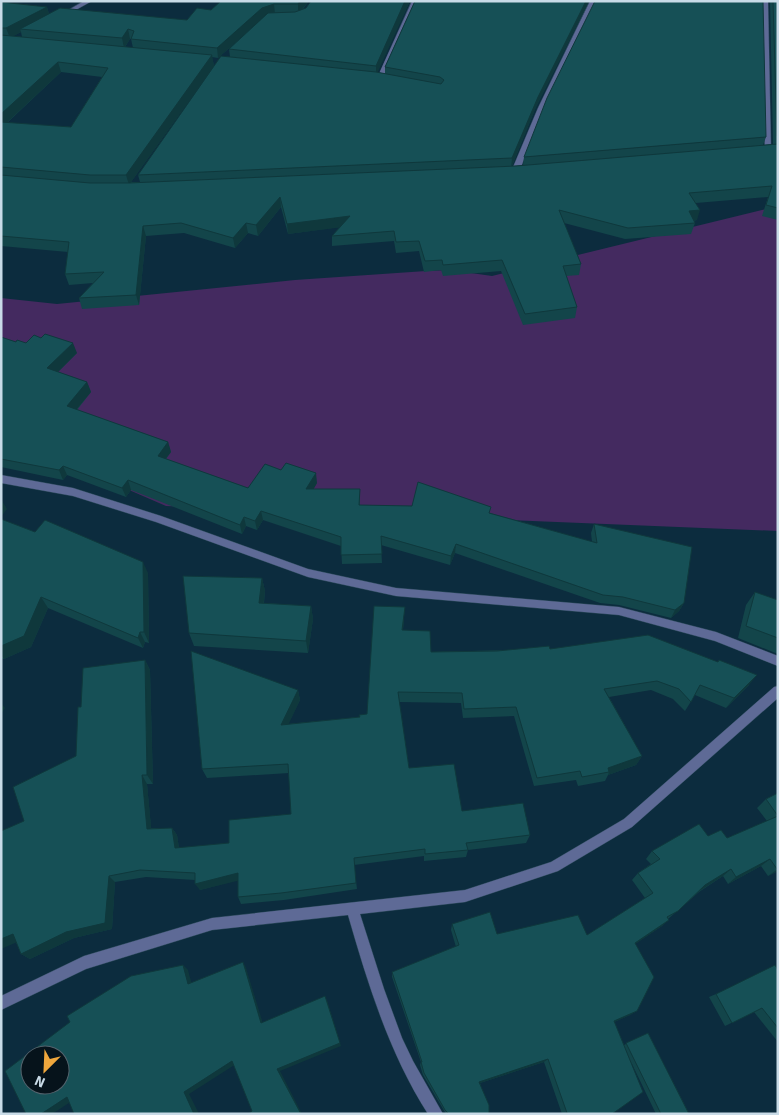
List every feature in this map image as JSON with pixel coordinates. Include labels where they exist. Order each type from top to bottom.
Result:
[{"type":"street","points":[[55,19],[89,1]]},
{"type":"street","points":[[379,80],[415,1]]},
{"type":"street","points":[[515,172],[541,108],[593,1]]},
{"type":"street","points":[[765,1],[768,151]]},
{"type":"street","points":[[369,78],[388,81]]},
{"type":"street","points":[[758,152],[778,150]]},
{"type":"street","points":[[506,173],[525,171]]},
{"type":"street","points":[[1,479],[73,492],[158,519],[308,573],[396,592],[619,611],[716,636],[778,662]]},
{"type":"street","points":[[1,1003],[84,963],[212,924],[353,910],[465,896],[554,867],[628,822],[778,691]]},
{"type":"street","points":[[353,910],[384,1011],[418,1088],[436,1114]]},
{"type":"shaded area","points":[[778,206],[778,531],[166,506],[60,460],[1,415],[1,298],[57,304],[295,280],[426,271],[450,270],[492,276]]},
{"type":"building","points":[[221,1],[300,1],[298,4],[274,4],[262,8],[217,48],[131,39],[134,31],[128,29],[122,38],[20,29],[60,8],[187,20],[197,8],[211,10]]},
{"type":"building","points":[[311,1],[405,1],[376,66],[229,49],[268,13],[295,12],[306,8]]},
{"type":"building","points":[[415,1],[586,1],[538,97],[512,158],[138,175],[221,56],[376,72],[441,84],[444,80],[440,77],[385,67]]},
{"type":"building","points":[[595,1],[763,1],[766,137],[524,157],[547,98]]},
{"type":"building","points":[[773,1],[778,1],[778,136],[777,136]]},
{"type":"building","points":[[1,2],[47,7],[6,28],[1,28]]},
{"type":"building","points":[[1,35],[212,55],[126,175],[90,175],[1,167],[1,122],[71,127],[108,68],[58,62],[1,114]]},
{"type":"building","points":[[778,144],[778,208],[766,205],[772,186],[689,193],[700,210],[689,211],[695,223],[628,228],[559,210],[581,264],[563,266],[577,307],[525,314],[502,260],[443,265],[442,260],[425,261],[419,241],[396,242],[394,231],[332,236],[350,216],[287,224],[280,197],[256,225],[246,223],[233,238],[181,223],[143,226],[136,295],[79,298],[104,272],[65,274],[69,242],[1,236],[1,175],[90,183],[129,183],[516,166]]},
{"type":"building","points":[[45,334],[73,343],[47,368],[87,382],[67,406],[168,442],[158,456],[248,488],[265,464],[281,470],[286,463],[316,473],[306,489],[360,489],[359,505],[412,506],[418,482],[491,507],[489,513],[597,543],[594,524],[692,547],[684,603],[675,610],[623,597],[603,595],[456,544],[451,556],[381,536],[382,554],[341,555],[341,537],[261,511],[255,521],[244,517],[240,525],[128,480],[122,488],[63,466],[59,470],[1,459],[1,337],[26,343],[34,335],[41,338]]},
{"type":"building","points":[[1,519],[35,532],[45,520],[143,562],[144,632],[140,632],[138,638],[41,597],[24,636],[1,646]]},
{"type":"building","points":[[183,576],[262,578],[259,603],[311,606],[306,641],[189,633]]},
{"type":"building","points":[[755,592],[778,600],[778,638],[746,626]]},
{"type":"building","points":[[374,606],[405,607],[402,630],[430,631],[431,652],[497,651],[549,646],[550,649],[648,635],[757,675],[734,698],[700,685],[691,702],[679,689],[657,681],[604,689],[642,756],[608,768],[609,772],[582,777],[580,771],[537,778],[516,707],[464,709],[462,693],[398,692],[409,768],[454,764],[462,811],[523,803],[530,835],[466,843],[468,850],[425,854],[425,849],[354,858],[356,883],[281,893],[238,897],[238,873],[195,884],[195,873],[140,870],[109,876],[105,923],[66,932],[21,954],[13,934],[1,939],[1,831],[24,821],[13,787],[76,756],[78,707],[81,707],[83,668],[145,660],[147,775],[142,775],[147,829],[172,828],[175,848],[229,843],[229,820],[291,814],[288,764],[202,769],[191,651],[298,690],[281,725],[360,717],[359,715],[367,714]]},
{"type":"building","points":[[778,793],[778,816],[766,799]]},
{"type":"building","points":[[778,816],[778,869],[770,859],[736,877],[731,869],[705,885],[678,911],[667,917],[669,920],[635,943],[654,977],[637,1011],[614,1021],[643,1092],[612,1114],[566,1114],[548,1059],[479,1082],[489,1105],[489,1114],[449,1114],[445,1110],[424,1073],[392,972],[459,945],[452,924],[490,912],[497,934],[578,915],[587,935],[653,893],[638,873],[660,859],[652,851],[699,824],[708,836],[721,830],[727,838]]},
{"type":"building","points":[[243,962],[261,1023],[325,996],[340,1043],[277,1069],[301,1114],[248,1114],[252,1111],[232,1061],[184,1092],[194,1114],[74,1114],[67,1097],[41,1114],[26,1114],[5,1071],[20,1060],[20,1095],[70,1095],[70,1045],[39,1045],[70,1022],[67,1016],[131,976],[183,965],[188,984]]},
{"type":"building","points":[[775,965],[778,970],[778,1028],[762,1008],[732,1023],[716,994]]},
{"type":"building","points":[[648,1033],[689,1114],[661,1114],[626,1043]]}]
